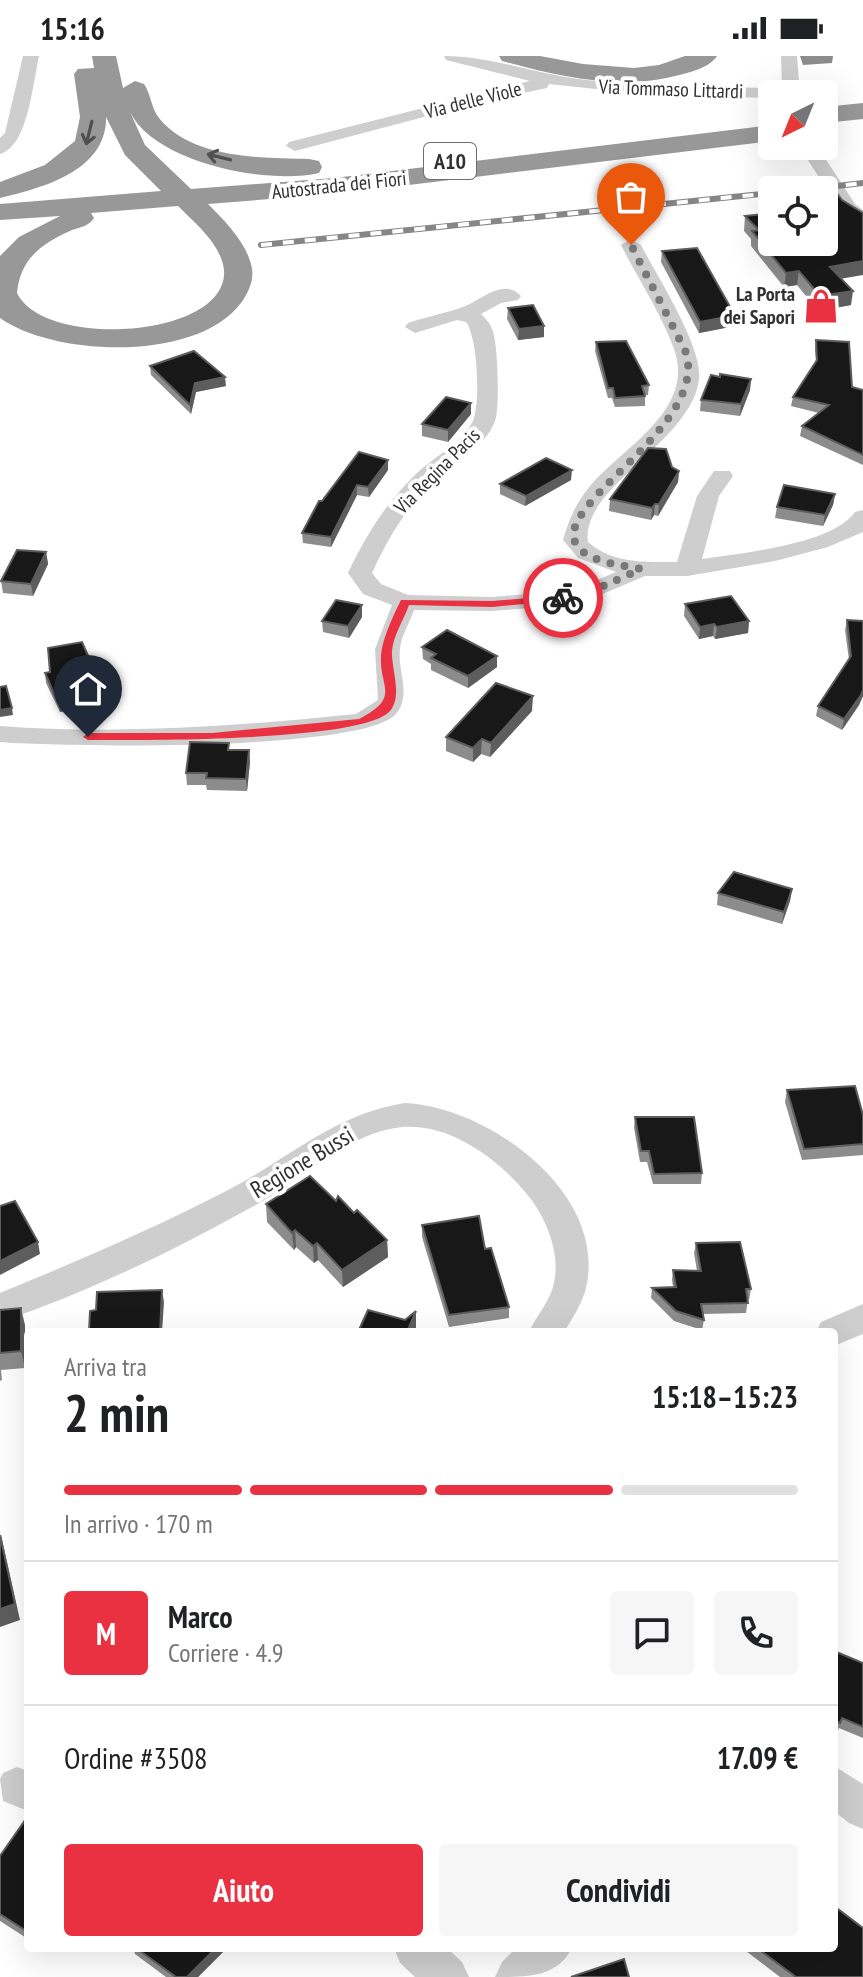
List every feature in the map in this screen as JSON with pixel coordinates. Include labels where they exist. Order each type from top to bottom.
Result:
[{"type":"highway","points":[[0,190],[56,170],[85,147],[92,134],[86,56]]},
{"type":"highway","points":[[104,56],[122,126],[133,148],[221,234],[235,253],[240,269],[238,283],[222,307],[204,318],[149,336],[85,338],[36,327],[7,310],[1,283],[6,260],[17,247],[70,221],[161,200]]},
{"type":"highway","points":[[123,56],[147,121],[171,141],[233,161],[287,167],[408,166]]},
{"type":"highway","points":[[511,56],[571,71],[623,74],[667,69],[705,56]]},
{"type":"highway","points":[[838,114],[863,111]]},
{"type":"highway","points":[[838,125],[863,122]]},
{"type":"highway","name":"Autostrada dei Fiori","points":[[0,200],[126,192],[408,166],[758,124]]},
{"type":"highway","name":"Autostrada dei Fiori","points":[[0,212],[394,180],[758,135]]},
{"type":"street","points":[[0,149],[14,134],[31,56]]},
{"type":"street","name":"Via delle Viole","points":[[452,56],[552,82]]},
{"type":"street","name":"Via Tommaso Littardi","points":[[789,56],[790,80]]},
{"type":"street","name":"Via delle Viole","points":[[295,146],[475,98],[552,82]]},
{"type":"street","name":"Via Tommaso Littardi","points":[[552,82],[685,92],[758,93]]},
{"type":"street","points":[[817,160],[848,208],[862,218]]},
{"type":"street","name":"Via Regina Pacis","points":[[631,245],[685,350],[690,369],[677,409],[659,432],[587,506],[578,523],[575,540],[586,553],[641,569],[687,569],[768,554],[829,538],[859,525],[863,517]]},
{"type":"street","points":[[415,327],[456,314],[466,314],[496,297],[511,296]]},
{"type":"street","name":"Via Regina Pacis","points":[[466,314],[473,317],[483,330],[487,348],[485,420],[474,436],[422,480],[402,503],[380,530],[360,573],[372,589],[405,602],[492,604],[579,597],[641,569]]},
{"type":"street","points":[[687,569],[708,496],[722,476]]},
{"type":"street","points":[[0,734],[37,737],[212,737],[362,722],[385,710],[391,700],[387,649],[405,602]]},
{"type":"street","name":"Regione Bussi","points":[[0,1308],[174,1233],[265,1185],[348,1131],[376,1119],[407,1114],[440,1119],[492,1143],[528,1171],[558,1211],[571,1250],[569,1289],[548,1328]]},
{"type":"street","points":[[838,1330],[863,1318]]},
{"type":"street","points":[[838,1789],[863,1809]]},
{"type":"street","points":[[419,1952],[447,1977]]},
{"type":"street","points":[[517,1977],[542,1952]]},
{"type":"building","points":[[838,195],[863,213],[863,261],[830,267],[853,291],[820,296],[799,271],[786,273],[772,256],[838,256]]},
{"type":"building","points":[[758,215],[758,229],[745,216]]},
{"type":"building","points":[[697,248],[733,312],[729,313],[731,316],[700,322],[662,251]]},
{"type":"building","points":[[533,305],[544,326],[519,329],[508,308]]},
{"type":"building","points":[[816,340],[849,342],[852,387],[863,390],[863,455],[802,426],[829,405],[793,397],[817,360]]},
{"type":"building","points":[[626,341],[649,385],[642,386],[645,396],[615,398],[613,388],[608,388],[596,342]]},
{"type":"building","points":[[194,351],[225,377],[195,383],[190,405],[150,366]]},
{"type":"building","points":[[720,374],[751,379],[741,404],[701,400],[711,375],[720,377]]},
{"type":"building","points":[[446,397],[471,403],[448,430],[422,424]]},
{"type":"building","points":[[648,448],[666,449],[672,467],[679,471],[659,504],[652,508],[610,499]]},
{"type":"building","points":[[359,452],[388,460],[368,487],[357,485],[331,537],[302,533],[319,501]]},
{"type":"building","points":[[546,458],[572,470],[526,496],[500,484]]},
{"type":"building","points":[[784,485],[835,494],[825,515],[777,507]]},
{"type":"building","points":[[17,550],[46,552],[31,584],[1,581]]},
{"type":"building","points":[[731,596],[749,621],[700,627],[685,604]]},
{"type":"building","points":[[336,600],[362,605],[348,626],[322,621]]},
{"type":"building","points":[[847,620],[863,621],[863,690],[844,719],[818,706],[851,656]]},
{"type":"building","points":[[447,630],[497,656],[468,676],[431,658],[436,654],[422,647]]},
{"type":"building","points":[[82,642],[104,692],[58,702],[45,673],[50,672],[48,648]]},
{"type":"building","points":[[496,683],[533,696],[491,743],[482,739],[473,748],[446,737]]},
{"type":"building","points":[[6,686],[12,708],[0,710],[0,687]]},
{"type":"building","points":[[190,742],[229,743],[228,750],[249,750],[246,779],[206,778],[207,773],[186,773]]},
{"type":"building","points":[[734,872],[792,889],[784,912],[718,893]]},
{"type":"building","points":[[855,1086],[863,1115],[863,1144],[804,1149],[787,1090]]},
{"type":"building","points":[[635,1117],[694,1117],[702,1173],[654,1174],[649,1151],[641,1151]]},
{"type":"building","points":[[310,1176],[336,1201],[338,1196],[354,1213],[357,1210],[387,1240],[342,1270],[317,1243],[313,1246],[295,1230],[292,1233],[266,1204]]},
{"type":"building","points":[[15,1201],[38,1242],[0,1261],[0,1206]]},
{"type":"building","points":[[479,1216],[485,1249],[491,1248],[509,1307],[449,1315],[422,1225]]},
{"type":"building","points":[[740,1242],[751,1289],[746,1289],[748,1303],[701,1304],[704,1320],[676,1311],[652,1288],[676,1287],[673,1270],[701,1271],[696,1243]]},
{"type":"building","points":[[162,1290],[160,1328],[89,1328],[90,1311],[96,1310],[97,1292]]},
{"type":"building","points":[[21,1308],[21,1351],[0,1353],[0,1310]]},
{"type":"building","points":[[368,1310],[405,1320],[416,1311],[409,1328],[360,1328]]},
{"type":"building","points":[[0,1535],[15,1604],[0,1609]]},
{"type":"building","points":[[838,1653],[863,1663],[863,1727],[842,1718],[840,1723]]},
{"type":"building","points":[[24,1822],[24,1929],[0,1914],[0,1856]]},
{"type":"building","points":[[838,1909],[863,1928],[863,1977],[796,1977],[762,1952],[838,1952]]},
{"type":"building","points":[[142,1952],[212,1952],[187,1977],[176,1977]]},
{"type":"building","points":[[624,1959],[629,1977],[571,1977]]},
{"type":"railway","points":[[838,186],[863,183]]},
{"type":"railway","points":[[261,245],[758,194]]},
{"type":"way so far","points":[[563,598],[579,597],[641,569],[613,564],[586,553],[578,547],[575,532],[587,506],[670,419],[677,409],[690,369],[678,334],[631,245]]},
{"type":"place","name":"La Porta dei Sapori","points":[[821,306]]},
{"type":"route","points":[[88,737],[212,737],[362,722],[385,710],[391,700],[387,649],[405,602],[492,604],[563,598]]}]
